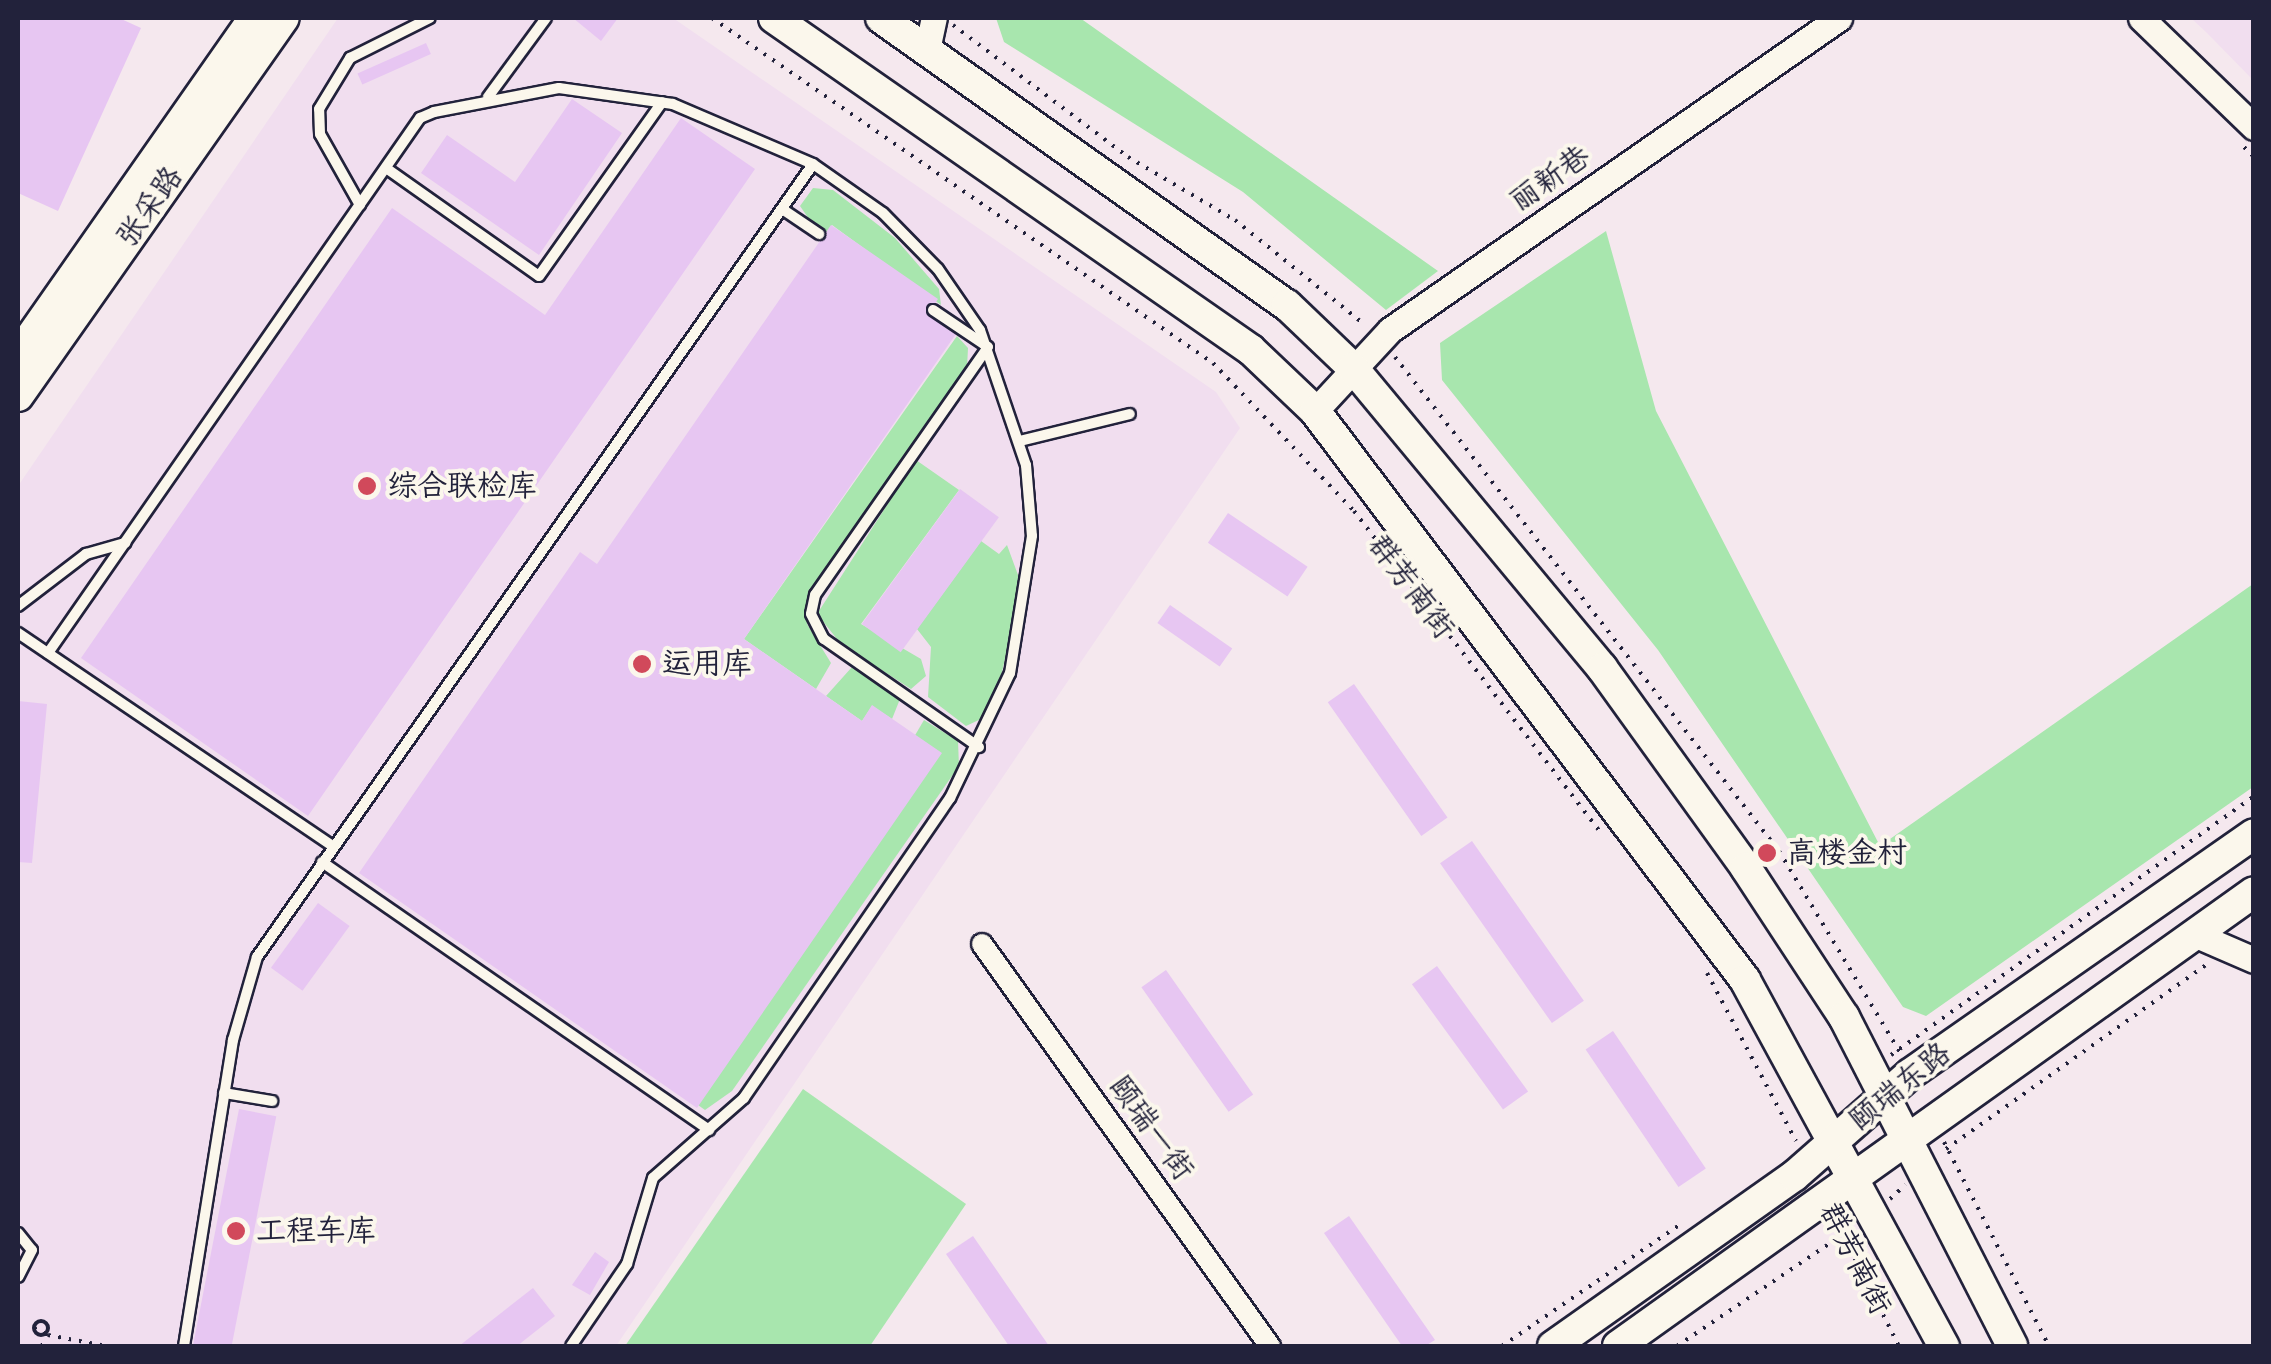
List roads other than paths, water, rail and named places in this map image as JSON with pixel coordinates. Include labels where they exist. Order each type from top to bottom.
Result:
[{"type":"main road","name":"张采路","points":[[18,355],[254,18]]},
{"type":"main road","name":"张采路","points":[[18,396],[284,18]]},
{"type":"main road","name":"群芳南街","points":[[774,18],[1251,350],[1315,411],[1746,980],[1836,1139],[1944,1346]]},
{"type":"main road","points":[[881,18],[1288,306],[1353,368],[1680,776],[1844,1018],[1903,1144],[2012,1346]]},
{"type":"main road","name":"颐瑞东路","points":[[1553,1346],[1807,1163],[1883,1099],[2254,834]]},
{"type":"main road","name":"颐瑞东路","points":[[1618,1346],[1827,1203],[2254,892]]},
{"type":"street","points":[[927,50],[934,18]]},
{"type":"street","name":"丽新巷","points":[[1315,411],[1390,330],[1839,18]]},
{"type":"street","points":[[2141,18],[2254,127]]},
{"type":"street","points":[[2194,934],[2242,953]]},
{"type":"street","name":"颐瑞一街","points":[[982,944],[1270,1346]]},
{"type":"lane","points":[[360,205],[320,134],[319,109],[350,58],[430,18]]},
{"type":"lane","points":[[488,96],[546,18]]},
{"type":"lane","points":[[48,653],[420,118],[488,96],[559,88],[662,102],[813,164],[883,213],[938,269],[988,347],[1020,441],[1032,536],[1026,606],[979,747],[744,1098],[653,1178],[626,1264],[572,1346]]},
{"type":"lane","points":[[386,168],[539,276],[662,102]]},
{"type":"lane","points":[[184,1346],[224,1093],[251,970],[333,846],[813,164]]},
{"type":"lane","points":[[782,210],[819,234]]},
{"type":"lane","points":[[932,310],[988,347]]},
{"type":"lane","points":[[979,747],[824,639],[811,610],[988,347]]},
{"type":"lane","points":[[1020,441],[1130,414]]},
{"type":"lane","points":[[18,606],[86,554],[125,543]]},
{"type":"lane","points":[[18,633],[333,846]]},
{"type":"lane","points":[[322,862],[709,1130]]},
{"type":"lane","points":[[224,1093],[272,1101]]},
{"type":"lane","points":[[18,1233],[32,1250],[18,1276]]},
{"type":"place","name":"综合联检库","points":[[367,486]]},
{"type":"place","name":"运用库","points":[[642,664]]},
{"type":"place","name":"高楼金村","points":[[1767,853]]},
{"type":"place","name":"工程车库","points":[[236,1231]]}]
